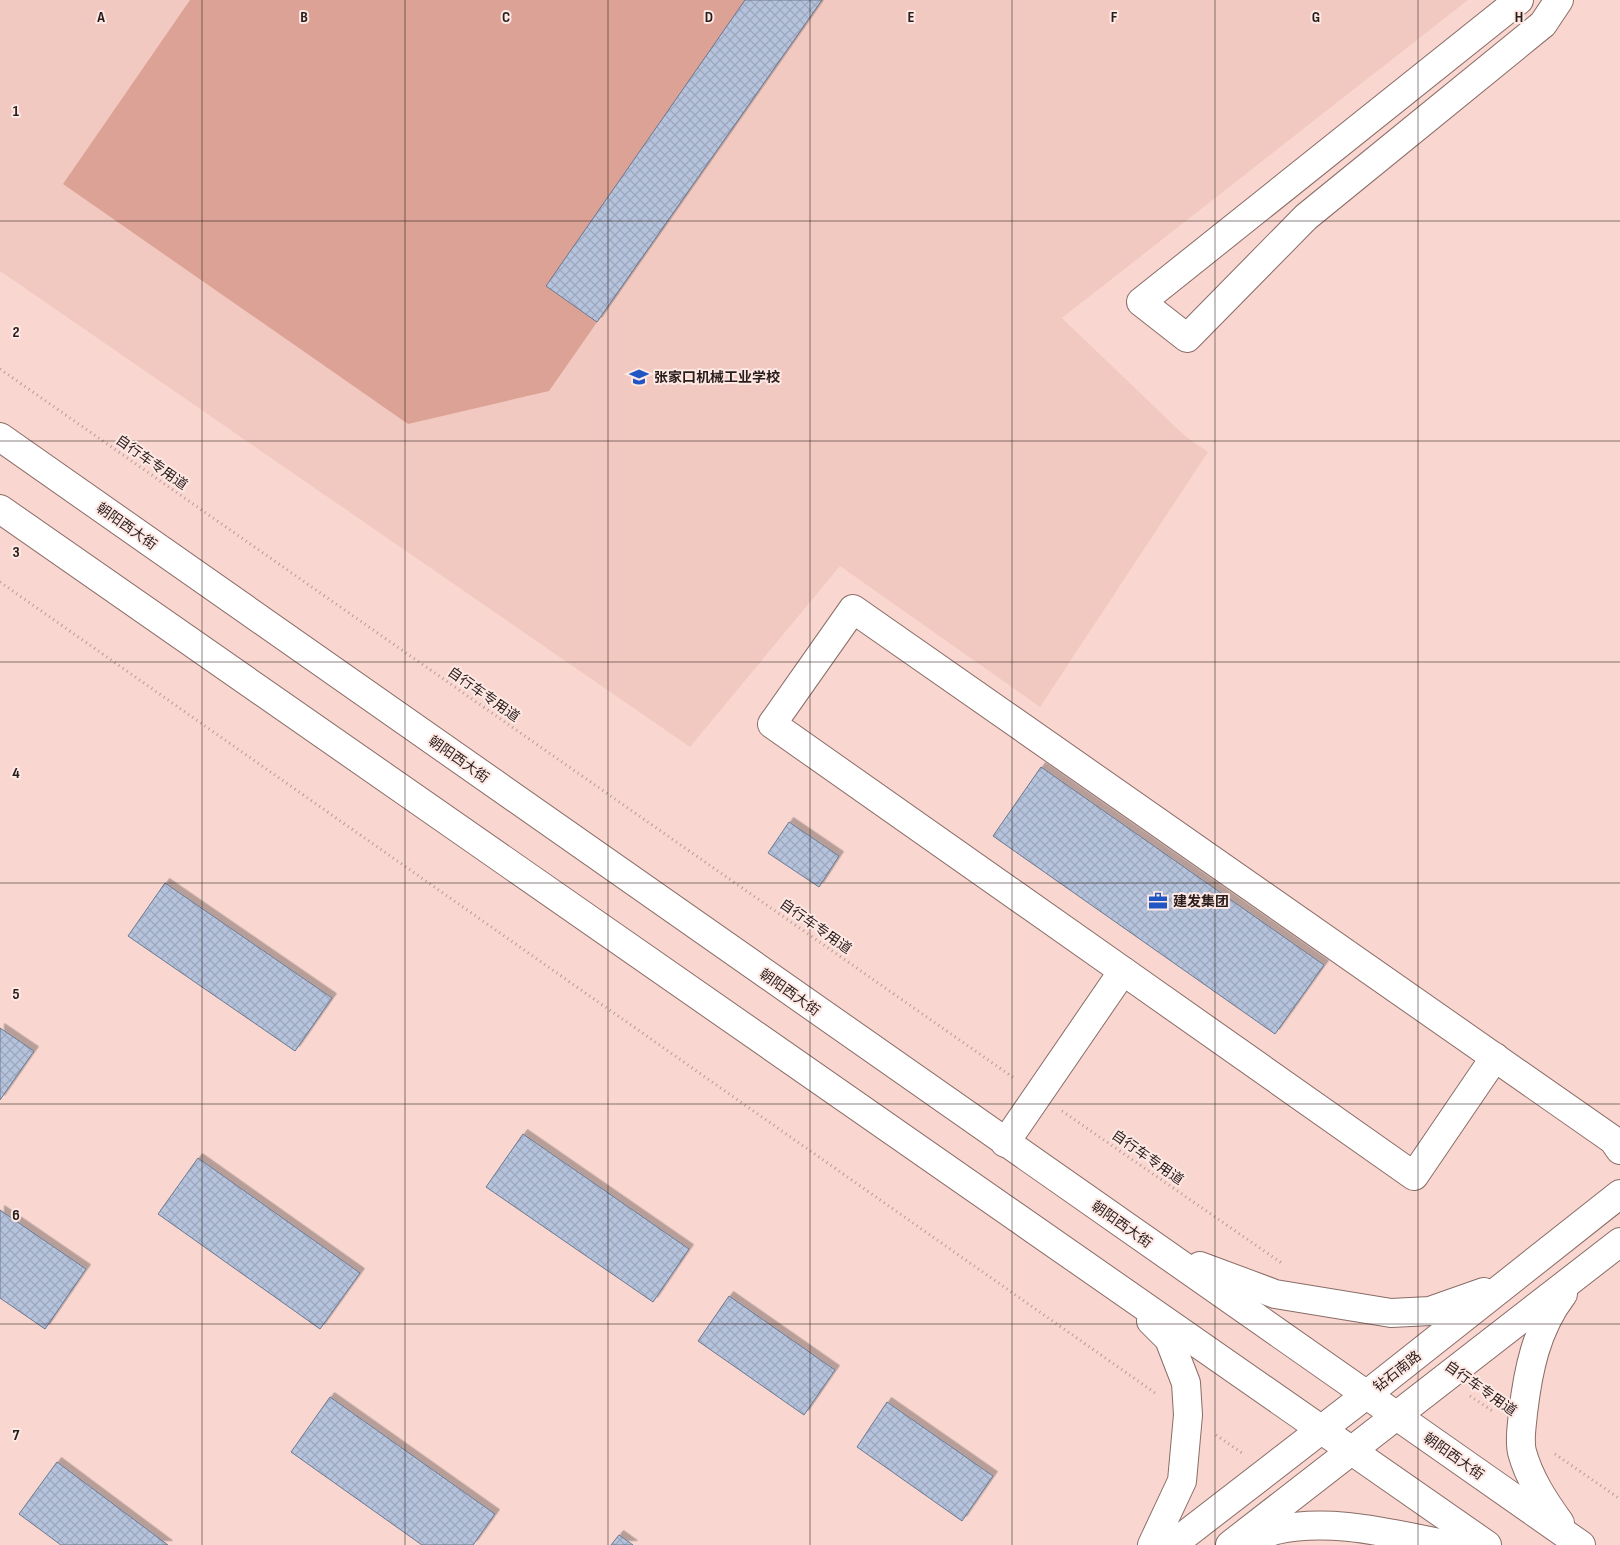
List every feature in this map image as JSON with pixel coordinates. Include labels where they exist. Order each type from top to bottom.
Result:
[{"type":"main road","points":[[1519,0],[1141,302],[1187,338],[1306,217],[1543,24],[1559,0]]},
{"type":"main road","name":"朝阳西大街","points":[[0,437],[1576,1542]]},
{"type":"main road","points":[[0,509],[1487,1545]]},
{"type":"main road","points":[[1495,1057],[1414,1176],[772,724],[853,609],[1495,1057],[1613,1140],[1620,1150]]},
{"type":"main road","points":[[1005,1142],[1123,971]]},
{"type":"main road","name":"钻石南路","points":[[1172,1545],[1366,1395],[1620,1194]]},
{"type":"main road","points":[[1230,1545],[1620,1242]]},
{"type":"main road","points":[[1153,1246],[1213,1272],[1275,1294],[1391,1314],[1430,1311],[1466,1300],[1513,1279]]},
{"type":"main road","points":[[1576,1542],[1540,1495],[1522,1450],[1521,1430],[1528,1375],[1541,1334],[1550,1310],[1577,1276]]},
{"type":"main road","points":[[1124,1293],[1169,1339],[1186,1383],[1188,1416],[1182,1481],[1152,1545]]},
{"type":"main road","points":[[1238,1545],[1276,1530],[1316,1526],[1351,1527],[1451,1545]]},
{"type":"path","name":"自行车专用道","points":[[0,369],[1038,1095],[1288,1267]]},
{"type":"path","points":[[0,582],[1268,1471]]},
{"type":"path","name":"自行车专用道","points":[[1445,1378],[1620,1499]]},
{"type":"shaded area","name":"张家口机械工业学校","points":[[0,0],[1468,0],[1062,318],[1185,436],[1208,452],[1040,707],[840,566],[690,747],[0,271]]},
{"type":"shaded area","points":[[190,0],[822,0],[549,391],[408,424],[63,184]]},
{"type":"building","points":[[745,0],[822,0],[597,322],[546,286]]},
{"type":"building","name":"建发集团","points":[[1041,767],[1324,965],[1275,1034],[993,836]]},
{"type":"building","points":[[789,822],[839,856],[819,887],[768,853]]},
{"type":"building","points":[[165,883],[332,998],[295,1051],[128,936]]},
{"type":"building","points":[[0,1028],[34,1051],[0,1100]]},
{"type":"building","points":[[523,1134],[689,1249],[653,1302],[486,1187]]},
{"type":"building","points":[[198,1158],[360,1273],[320,1329],[158,1214]]},
{"type":"building","points":[[0,1210],[86,1269],[45,1329],[0,1298]]},
{"type":"building","points":[[729,1296],[835,1370],[804,1415],[698,1341]]},
{"type":"building","points":[[330,1397],[495,1514],[473,1545],[422,1545],[291,1452]]},
{"type":"building","points":[[887,1402],[993,1476],[962,1521],[857,1447]]},
{"type":"building","points":[[57,1462],[168,1545],[61,1545],[19,1514]]},
{"type":"building","points":[[619,1535],[633,1545],[611,1545]]},
{"type":"place","name":"张家口机械工业学校","points":[[639,377]]},
{"type":"place","name":"建发集团","points":[[1158,901]]}]
